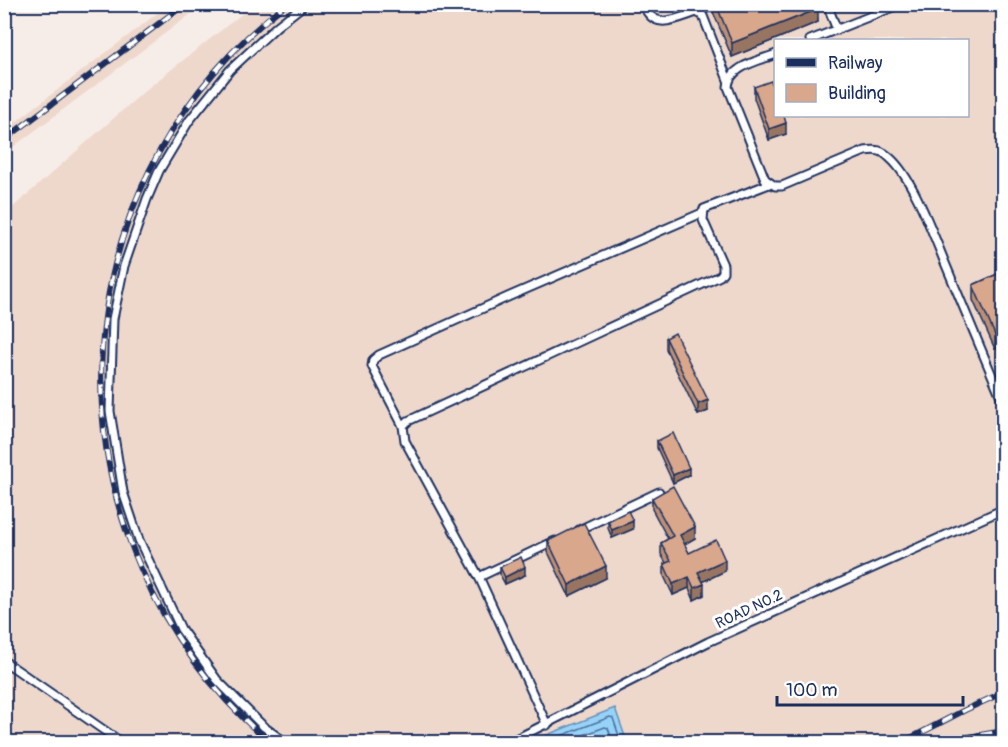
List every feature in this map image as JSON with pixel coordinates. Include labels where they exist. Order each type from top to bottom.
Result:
[{"type":"lane","points":[[285,742],[264,727],[217,680],[181,629],[139,540],[123,492],[110,411],[113,319],[124,266],[159,171],[189,121],[230,70],[277,26],[305,4]]},
{"type":"lane","points":[[643,4],[648,16],[656,21],[665,22],[717,4]]},
{"type":"lane","points":[[827,4],[837,30]]},
{"type":"lane","points":[[813,39],[901,4]]},
{"type":"lane","points":[[697,12],[703,16],[728,80],[728,87],[769,184],[782,186],[865,151],[878,150],[891,158],[898,166],[925,214],[1004,404]]},
{"type":"lane","points":[[728,80],[732,73],[739,69],[774,55]]},
{"type":"lane","points":[[547,725],[479,577],[405,441],[403,426],[372,366],[373,360],[378,355],[721,202],[769,184]]},
{"type":"lane","points":[[403,426],[408,421],[720,276],[723,272],[723,265],[703,220],[705,210]]},
{"type":"lane","points":[[574,532],[659,492]]},
{"type":"lane","name":"ROAD NO.2","points":[[510,742],[708,642],[1004,509]]},
{"type":"lane","points":[[479,577],[563,537]]},
{"type":"lane","points":[[4,661],[121,742]]},
{"type":"shaded area","points":[[168,5],[203,5],[5,153],[5,130]]},
{"type":"shaded area","points":[[253,5],[1003,5],[1003,742],[5,742],[4,215],[148,88]]},
{"type":"water","points":[[615,708],[627,742],[529,742]]},
{"type":"building","points":[[716,4],[816,4],[818,9],[732,43]]},
{"type":"building","points":[[771,81],[774,88],[774,117],[784,117],[786,123],[769,129],[754,87]]},
{"type":"building","points":[[1004,271],[1004,331],[995,335],[973,285]]},
{"type":"building","points":[[675,333],[708,400],[698,404],[666,338]]},
{"type":"building","points":[[673,433],[689,468],[673,475],[657,441]]},
{"type":"building","points":[[673,486],[695,527],[680,535],[689,553],[716,540],[725,560],[698,572],[704,584],[694,588],[689,577],[673,584],[664,564],[671,561],[661,543],[673,536],[652,498]]},
{"type":"building","points":[[628,511],[633,521],[612,530],[608,521]]},
{"type":"building","points":[[584,523],[606,566],[569,585],[548,541]]},
{"type":"building","points":[[521,557],[525,567],[505,577],[500,567]]},
{"type":"railway","points":[[4,140],[185,4]]},
{"type":"railway","points":[[269,742],[194,661],[141,569],[110,471],[101,369],[114,268],[149,171],[207,82],[286,4]]},
{"type":"railway","points":[[903,742],[1004,692]]},
{"type":"railway","points":[[938,742],[1004,731]]}]
